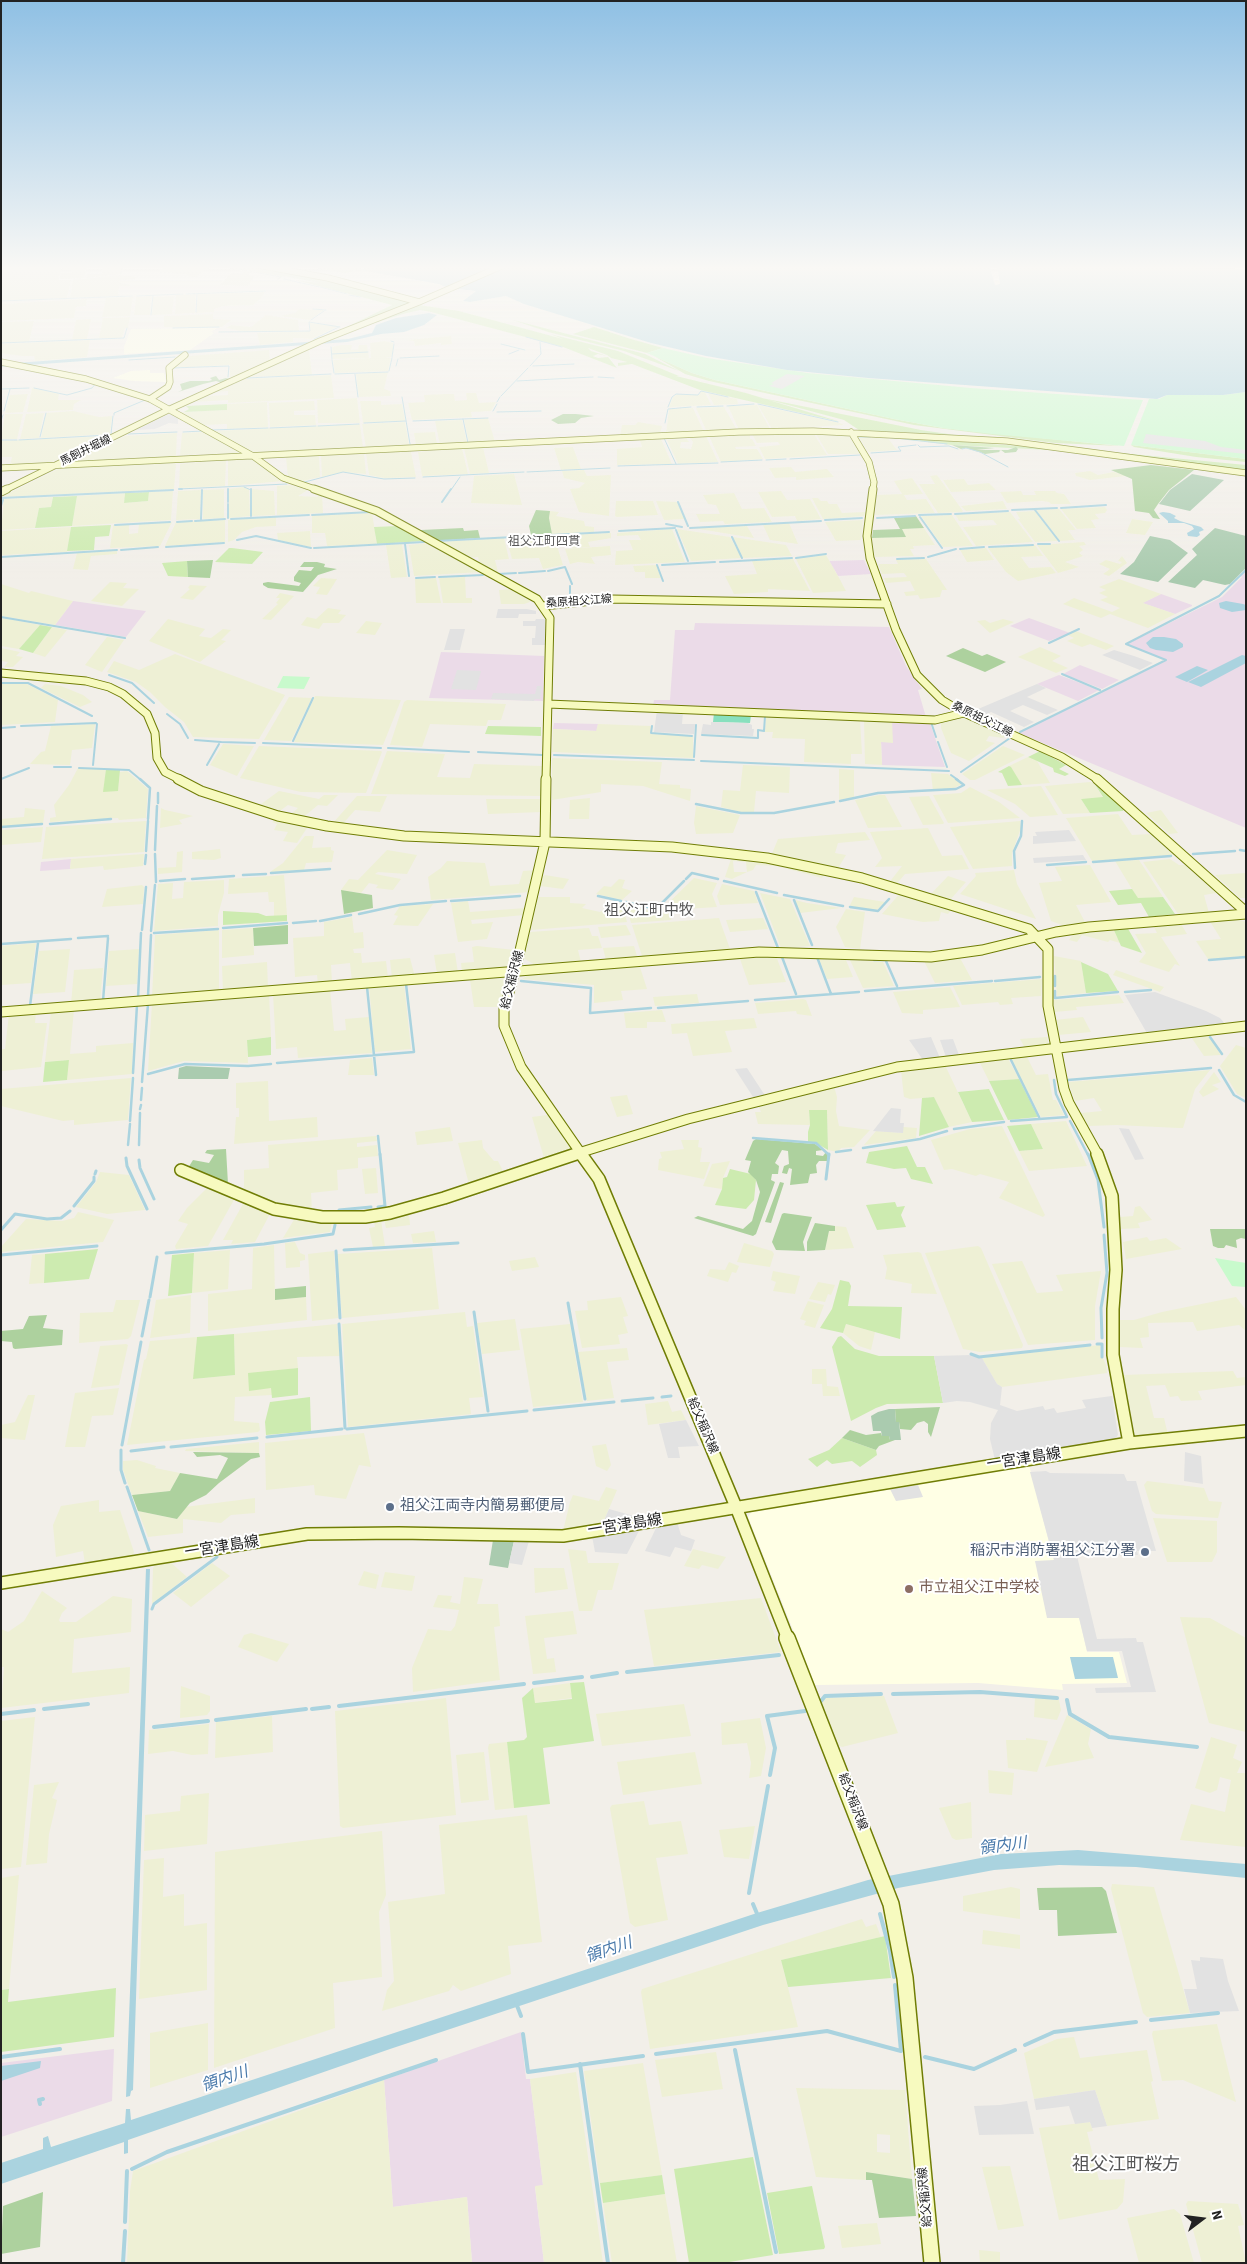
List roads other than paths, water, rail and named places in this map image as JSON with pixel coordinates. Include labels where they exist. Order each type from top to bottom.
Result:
[{"type":"street","points":[[44,371],[86,379],[150,399],[170,409],[255,371]]},
{"type":"street","points":[[150,399],[168,387],[170,382],[169,371]]},
{"type":"street","name":"桑原祖父江線","points":[[170,409],[252,456],[283,478],[377,511],[537,599],[543,606],[610,599],[887,604],[917,675],[935,694],[964,713],[1062,757],[1100,781],[1246,913]]},
{"type":"street","name":"馬飼井堀線","points":[[1,492],[170,409]]},
{"type":"street","points":[[1,468],[744,432],[851,432],[1025,443],[1246,473]]},
{"type":"street","points":[[851,432],[872,473],[873,491],[867,546],[887,604]]},
{"type":"street","name":"給父稲沢線","points":[[543,606],[550,618],[551,630],[545,842],[515,972],[504,1009],[507,1036],[521,1067],[599,1179],[736,1507],[891,1904],[900,1943],[905,1978],[932,2263]]},
{"type":"street","points":[[1,673],[86,681],[109,687],[123,694],[147,714],[155,733],[158,758],[165,772],[201,791],[278,816],[326,826],[381,834],[691,849],[767,858],[862,878],[1029,929],[1048,949],[1048,1006],[1069,1103],[1096,1151],[1112,1196],[1116,1270],[1113,1309],[1113,1355],[1129,1442]]},
{"type":"street","points":[[548,704],[935,720],[964,713]]},
{"type":"street","points":[[1,1012],[759,952],[931,957],[982,950],[1036,937],[1107,925],[1246,913]]},
{"type":"street","points":[[181,1170],[274,1209],[322,1217],[342,1218],[390,1213],[444,1198],[581,1152],[688,1119],[897,1067],[1246,1026]]},
{"type":"street","name":"一宮津島線","points":[[1,1583],[307,1534],[399,1533],[546,1537],[1129,1442],[1246,1431]]},
{"type":"water","points":[[794,371],[1246,371],[1246,392],[1223,395],[1167,395],[1157,399],[868,378]]},
{"type":"water","points":[[1159,513],[1170,513],[1180,521],[1201,527],[1204,530],[1199,532],[1200,535],[1197,537],[1188,536],[1187,533],[1194,529],[1192,526],[1184,523],[1168,523]]},
{"type":"water","points":[[1226,601],[1246,605],[1246,610],[1232,612],[1220,608],[1219,603]]},
{"type":"water","points":[[1153,637],[1176,639],[1183,644],[1183,647],[1173,652],[1150,648],[1146,643]]},
{"type":"water","points":[[1242,655],[1246,656],[1246,663],[1201,687],[1188,682]]},
{"type":"water","points":[[1197,666],[1208,670],[1187,682],[1175,677]]},
{"type":"water","points":[[146,1569],[150,1569],[133,2090],[130,2096],[126,2097]]},
{"type":"water","points":[[1070,1657],[1113,1657],[1118,1678],[1075,1679]]},
{"type":"water","points":[[1078,1850],[1246,1864],[1246,1878],[1136,1867],[1059,1865],[994,1870],[898,1888],[763,1925],[390,2049],[128,2140],[128,2153],[124,2154],[124,2142],[1,2184],[1,2163],[43,2149],[43,2138],[48,2136],[51,2147],[125,2123],[126,2109],[130,2109],[131,2120],[757,1913],[868,1880],[1001,1854]]},
{"type":"water","points":[[41,2061],[40,2068],[1,2081],[1,2066]]},
{"type":"waterway","points":[[228,377],[229,371]]},
{"type":"waterway","points":[[501,396],[525,371]]},
{"type":"waterway","points":[[335,374],[388,372]]},
{"type":"waterway","points":[[247,378],[331,374]]},
{"type":"waterway","points":[[355,374],[358,397]]},
{"type":"waterway","points":[[517,381],[593,377]]},
{"type":"waterway","points":[[598,377],[614,378]]},
{"type":"waterway","points":[[34,388],[67,395],[92,388],[96,383]]},
{"type":"waterway","points":[[1,389],[29,388]]},
{"type":"waterway","points":[[4,411],[10,389]]},
{"type":"waterway","points":[[668,407],[672,397],[676,394],[698,395],[701,391],[728,397]]},
{"type":"waterway","points":[[402,397],[410,444]]},
{"type":"waterway","points":[[497,402],[500,397]]},
{"type":"waterway","points":[[114,415],[114,413],[145,400]]},
{"type":"waterway","points":[[493,411],[497,404]]},
{"type":"waterway","points":[[727,406],[754,404]]},
{"type":"waterway","points":[[758,404],[838,422]]},
{"type":"waterway","points":[[697,407],[723,406]]},
{"type":"waterway","points":[[665,423],[668,409],[691,407]]},
{"type":"waterway","points":[[497,412],[541,411]]},
{"type":"waterway","points":[[40,437],[46,413]]},
{"type":"waterway","points":[[1,421],[3,415]]},
{"type":"waterway","points":[[111,434],[113,416]]},
{"type":"waterway","points":[[463,419],[488,418]]},
{"type":"waterway","points":[[413,421],[463,419]]},
{"type":"waterway","points":[[463,419],[468,443]]},
{"type":"waterway","points":[[364,423],[406,421]]},
{"type":"waterway","points":[[318,426],[359,424]]},
{"type":"waterway","points":[[270,428],[316,426]]},
{"type":"waterway","points":[[212,430],[268,428]]},
{"type":"waterway","points":[[183,432],[203,431]]},
{"type":"waterway","points":[[128,434],[177,432]]},
{"type":"waterway","points":[[19,440],[109,435]]},
{"type":"waterway","points":[[859,437],[870,437]]},
{"type":"waterway","points":[[886,437],[947,444]]},
{"type":"waterway","points":[[664,438],[676,464]]},
{"type":"waterway","points":[[1,440],[17,440]]},
{"type":"waterway","points":[[871,453],[901,451],[898,447],[916,445]]},
{"type":"waterway","points":[[918,445],[920,447],[949,446],[958,449]]},
{"type":"waterway","points":[[962,449],[966,448],[980,452],[1008,467]]},
{"type":"waterway","points":[[790,459],[860,455]]},
{"type":"waterway","points":[[766,460],[786,459]]},
{"type":"waterway","points":[[721,462],[762,460]]},
{"type":"waterway","points":[[618,466],[718,463]]},
{"type":"waterway","points":[[527,472],[610,468]]},
{"type":"waterway","points":[[301,483],[343,472],[384,479],[415,478]]},
{"type":"waterway","points":[[423,477],[524,472]]},
{"type":"waterway","points":[[451,490],[460,477]]},
{"type":"waterway","points":[[182,489],[179,489],[287,484]]},
{"type":"waterway","points":[[244,487],[251,490]]},
{"type":"waterway","points":[[228,489],[228,502]]},
{"type":"waterway","points":[[442,502],[451,489]]},
{"type":"waterway","points":[[1,498],[173,490],[171,490]]},
{"type":"waterway","points":[[201,519],[202,490]]},
{"type":"waterway","points":[[251,490],[251,516]]},
{"type":"waterway","points":[[1,506],[3,500]]},
{"type":"waterway","points":[[678,502],[688,526]]},
{"type":"waterway","points":[[228,504],[228,518]]},
{"type":"waterway","points":[[1061,508],[1106,505]]},
{"type":"waterway","points":[[1012,510],[1057,508]]},
{"type":"waterway","points":[[1035,510],[1059,541]]},
{"type":"waterway","points":[[955,514],[1008,511]]},
{"type":"waterway","points":[[312,515],[371,512]]},
{"type":"waterway","points":[[919,515],[951,514]]},
{"type":"waterway","points":[[231,519],[309,515]]},
{"type":"waterway","points":[[877,518],[915,516]]},
{"type":"waterway","points":[[920,517],[942,548]]},
{"type":"waterway","points":[[825,520],[862,518]]},
{"type":"waterway","points":[[195,521],[225,519]]},
{"type":"waterway","points":[[177,522],[192,521]]},
{"type":"waterway","points":[[690,528],[821,521]]},
{"type":"waterway","points":[[115,525],[170,522]]},
{"type":"waterway","points":[[666,524],[682,527]]},
{"type":"waterway","points":[[619,531],[675,528]]},
{"type":"waterway","points":[[676,530],[688,561]]},
{"type":"waterway","points":[[437,541],[609,532]]},
{"type":"waterway","points":[[237,540],[256,536],[311,548]]},
{"type":"waterway","points":[[732,537],[742,558]]},
{"type":"waterway","points":[[314,548],[424,542]]},
{"type":"waterway","points":[[166,547],[224,543]]},
{"type":"waterway","points":[[405,544],[409,576]]},
{"type":"waterway","points":[[1038,544],[1050,544]]},
{"type":"waterway","points":[[989,547],[1033,545]]},
{"type":"waterway","points":[[121,550],[158,547]]},
{"type":"waterway","points":[[960,549],[984,547]]},
{"type":"waterway","points":[[928,557],[956,549]]},
{"type":"waterway","points":[[1,557],[117,550]]},
{"type":"waterway","points":[[796,558],[826,554]]},
{"type":"waterway","points":[[720,562],[792,558]]},
{"type":"waterway","points":[[897,559],[924,558]]},
{"type":"waterway","points":[[662,565],[715,562]]},
{"type":"waterway","points":[[657,565],[663,581]]},
{"type":"waterway","points":[[548,571],[565,567],[572,584]]},
{"type":"waterway","points":[[1020,732],[1166,660],[1126,644],[1219,596],[1246,570]]},
{"type":"waterway","points":[[519,573],[545,571]]},
{"type":"waterway","points":[[498,574],[516,573]]},
{"type":"waterway","points":[[439,577],[483,575]]},
{"type":"waterway","points":[[416,578],[435,577]]},
{"type":"waterway","points":[[570,586],[570,597]]},
{"type":"waterway","points":[[1,617],[125,638]]},
{"type":"waterway","points":[[1049,643],[1079,629]]},
{"type":"waterway","points":[[1062,674],[1100,690]]},
{"type":"waterway","points":[[109,675],[132,683],[154,703]]},
{"type":"waterway","points":[[1,683],[28,683],[92,716]]},
{"type":"waterway","points":[[293,741],[313,698]]},
{"type":"waterway","points":[[167,714],[180,724],[188,738]]},
{"type":"waterway","points":[[702,735],[758,738],[758,730],[764,731],[765,716]]},
{"type":"waterway","points":[[931,722],[936,737]]},
{"type":"waterway","points":[[21,726],[96,723]]},
{"type":"waterway","points":[[93,765],[97,724]]},
{"type":"waterway","points":[[694,757],[696,725]]},
{"type":"waterway","points":[[652,726],[651,733],[692,736]]},
{"type":"waterway","points":[[1,728],[15,727]]},
{"type":"waterway","points":[[961,772],[1010,738]]},
{"type":"waterway","points":[[195,740],[255,743]]},
{"type":"waterway","points":[[938,742],[947,767]]},
{"type":"waterway","points":[[263,743],[381,748]]},
{"type":"waterway","points":[[207,765],[219,744]]},
{"type":"waterway","points":[[388,748],[469,752]]},
{"type":"waterway","points":[[478,752],[542,755]]},
{"type":"waterway","points":[[554,755],[694,760]]},
{"type":"waterway","points":[[701,761],[949,771]]},
{"type":"waterway","points":[[54,767],[71,767]]},
{"type":"waterway","points":[[1,779],[29,768]]},
{"type":"waterway","points":[[79,768],[129,770],[141,780]]},
{"type":"waterway","points":[[951,775],[958,780]]},
{"type":"waterway","points":[[140,779],[150,788],[148,819]]},
{"type":"waterway","points":[[840,801],[878,793],[956,789],[964,785],[956,779]]},
{"type":"waterway","points":[[158,793],[158,803]]},
{"type":"waterway","points":[[696,804],[741,813],[774,813],[834,802]]},
{"type":"waterway","points":[[155,850],[157,806]]},
{"type":"waterway","points":[[50,824],[111,819]]},
{"type":"waterway","points":[[146,851],[148,821]]},
{"type":"waterway","points":[[1015,868],[1014,851],[1021,836],[1022,821]]},
{"type":"waterway","points":[[1,827],[42,824]]},
{"type":"waterway","points":[[1240,850],[1246,851]]},
{"type":"waterway","points":[[1193,854],[1235,851]]},
{"type":"waterway","points":[[155,854],[156,882]]},
{"type":"waterway","points":[[145,864],[146,855]]},
{"type":"waterway","points":[[1093,862],[1171,856]]},
{"type":"waterway","points":[[1047,865],[1086,862]]},
{"type":"waterway","points":[[271,873],[330,869]]},
{"type":"waterway","points":[[686,879],[692,873],[718,879]]},
{"type":"waterway","points":[[243,875],[266,874]]},
{"type":"waterway","points":[[192,879],[234,876]]},
{"type":"waterway","points":[[160,881],[185,879]]},
{"type":"waterway","points":[[626,902],[656,909],[684,881]]},
{"type":"waterway","points":[[724,881],[777,893]]},
{"type":"waterway","points":[[151,931],[155,885]]},
{"type":"waterway","points":[[142,930],[146,887]]},
{"type":"waterway","points":[[756,892],[778,948]]},
{"type":"waterway","points":[[784,895],[843,906]]},
{"type":"waterway","points":[[451,901],[520,896]]},
{"type":"waterway","points":[[598,896],[621,901]]},
{"type":"waterway","points":[[850,907],[878,911],[889,899]]},
{"type":"waterway","points":[[794,900],[812,945]]},
{"type":"waterway","points":[[359,914],[400,905],[446,901]]},
{"type":"waterway","points":[[320,921],[351,915]]},
{"type":"waterway","points":[[293,923],[316,921]]},
{"type":"waterway","points":[[223,928],[287,923]]},
{"type":"waterway","points":[[154,933],[218,929]]},
{"type":"waterway","points":[[138,998],[141,933]]},
{"type":"waterway","points":[[148,996],[151,935]]},
{"type":"waterway","points":[[78,938],[108,936]]},
{"type":"waterway","points":[[103,1001],[108,938]]},
{"type":"waterway","points":[[1,944],[71,939]]},
{"type":"waterway","points":[[30,1006],[38,943]]},
{"type":"waterway","points":[[782,957],[796,994]]},
{"type":"waterway","points":[[817,957],[831,994]]},
{"type":"waterway","points":[[1209,960],[1246,957]]},
{"type":"waterway","points":[[874,960],[884,960]]},
{"type":"waterway","points":[[886,961],[897,986]]},
{"type":"waterway","points":[[1055,976],[1055,986]]},
{"type":"waterway","points":[[995,981],[1040,977]]},
{"type":"waterway","points":[[521,981],[591,988],[590,1013],[651,1008]]},
{"type":"waterway","points":[[865,991],[992,981]]},
{"type":"waterway","points":[[374,1055],[414,1052],[406,984]]},
{"type":"waterway","points":[[367,987],[374,1055]]},
{"type":"waterway","points":[[1125,992],[1151,990]]},
{"type":"waterway","points":[[1055,991],[1055,998],[1118,992]]},
{"type":"waterway","points":[[755,1000],[859,992]]},
{"type":"waterway","points":[[658,1008],[748,1001]]},
{"type":"waterway","points":[[142,1082],[148,1004]]},
{"type":"waterway","points":[[133,1073],[137,1005]]},
{"type":"waterway","points":[[1210,1037],[1222,1054]]},
{"type":"waterway","points":[[277,1063],[374,1055]]},
{"type":"waterway","points":[[374,1055],[376,1075]]},
{"type":"waterway","points":[[1011,1060],[1039,1117]]},
{"type":"waterway","points":[[148,1074],[185,1064],[248,1066],[271,1064]]},
{"type":"waterway","points":[[1068,1080],[1211,1068]]},
{"type":"waterway","points":[[1219,1070],[1234,1095],[1246,1102]]},
{"type":"waterway","points":[[130,1121],[133,1078]]},
{"type":"waterway","points":[[1011,1121],[1067,1117],[1056,1094],[1054,1080]]},
{"type":"waterway","points":[[141,1100],[142,1088]]},
{"type":"waterway","points":[[140,1109],[141,1105]]},
{"type":"waterway","points":[[139,1145],[140,1113]]},
{"type":"waterway","points":[[1070,1121],[1088,1155]]},
{"type":"waterway","points":[[954,1129],[1004,1122]]},
{"type":"waterway","points":[[128,1145],[130,1124]]},
{"type":"waterway","points":[[863,1148],[920,1139],[947,1131]]},
{"type":"waterway","points":[[378,1136],[380,1155]]},
{"type":"waterway","points":[[753,1138],[816,1143],[829,1155]]},
{"type":"waterway","points":[[836,1152],[851,1150]]},
{"type":"waterway","points":[[378,1207],[385,1206],[380,1154]]},
{"type":"waterway","points":[[1088,1154],[1098,1180],[1104,1227]]},
{"type":"waterway","points":[[826,1179],[829,1155]]},
{"type":"waterway","points":[[126,1158],[127,1166],[147,1209]]},
{"type":"waterway","points":[[139,1160],[140,1168],[154,1199]]},
{"type":"waterway","points":[[74,1206],[94,1181],[94,1177]]},
{"type":"waterway","points":[[339,1210],[371,1207]]},
{"type":"waterway","points":[[1,1230],[15,1214],[47,1219],[61,1218],[70,1211]]},
{"type":"waterway","points":[[166,1253],[264,1244],[333,1234],[335,1225]]},
{"type":"waterway","points":[[1102,1338],[1101,1308],[1107,1273],[1104,1235]]},
{"type":"waterway","points":[[344,1250],[458,1243]]},
{"type":"waterway","points":[[1,1255],[97,1246]]},
{"type":"waterway","points":[[336,1251],[340,1318]]},
{"type":"waterway","points":[[150,1297],[157,1257]]},
{"type":"waterway","points":[[142,1336],[149,1300]]},
{"type":"waterway","points":[[568,1303],[585,1399]]},
{"type":"waterway","points":[[474,1312],[488,1411]]},
{"type":"waterway","points":[[339,1324],[345,1428]]},
{"type":"waterway","points":[[122,1445],[141,1342]]},
{"type":"waterway","points":[[1097,1344],[1102,1344],[1102,1357]]},
{"type":"waterway","points":[[971,1354],[979,1357],[1090,1345]]},
{"type":"waterway","points":[[662,1397],[671,1396]]},
{"type":"waterway","points":[[622,1401],[653,1398]]},
{"type":"waterway","points":[[534,1410],[614,1402]]},
{"type":"waterway","points":[[347,1429],[527,1411]]},
{"type":"waterway","points":[[267,1437],[342,1429]]},
{"type":"waterway","points":[[171,1447],[257,1438]]},
{"type":"waterway","points":[[131,1451],[164,1447]]},
{"type":"waterway","points":[[121,1450],[121,1470],[125,1483]]},
{"type":"waterway","points":[[127,1487],[149,1550]]},
{"type":"waterway","points":[[152,1609],[154,1604],[217,1557]]},
{"type":"waterway","points":[[627,1672],[779,1655]]},
{"type":"waterway","points":[[592,1677],[617,1673]]},
{"type":"waterway","points":[[534,1683],[582,1677]]},
{"type":"waterway","points":[[339,1706],[524,1684]]},
{"type":"waterway","points":[[893,1694],[980,1692],[1057,1698]]},
{"type":"waterway","points":[[821,1701],[825,1696],[881,1694]]},
{"type":"waterway","points":[[1067,1700],[1070,1714],[1109,1737],[1197,1747]]},
{"type":"waterway","points":[[44,1709],[88,1704]]},
{"type":"waterway","points":[[312,1709],[329,1707]]},
{"type":"waterway","points":[[216,1720],[306,1709]]},
{"type":"waterway","points":[[1,1714],[34,1710]]},
{"type":"waterway","points":[[770,1775],[775,1748],[767,1716],[805,1711]]},
{"type":"waterway","points":[[154,1727],[208,1721]]},
{"type":"waterway","points":[[749,1893],[768,1786]]},
{"type":"waterway","points":[[753,1904],[758,1916]]},
{"type":"waterway","points":[[880,1914],[890,1951],[894,1977]]},
{"type":"waterway","points":[[656,2054],[827,2031],[901,2051],[895,1985]]},
{"type":"waterway","points":[[516,2003],[521,2016]]},
{"type":"waterway","points":[[1151,2020],[1218,2013]]},
{"type":"waterway","points":[[1025,2045],[1054,2032],[1136,2022]]},
{"type":"waterway","points":[[523,2034],[528,2072],[580,2065]]},
{"type":"waterway","points":[[1,2057],[60,2049]]},
{"type":"waterway","points":[[735,2050],[776,2252]]},
{"type":"waterway","points":[[925,2057],[974,2069],[1015,2050]]},
{"type":"waterway","points":[[580,2065],[643,2056]]},
{"type":"waterway","points":[[132,2169],[167,2152],[436,2060]]},
{"type":"waterway","points":[[580,2065],[608,2263]]},
{"type":"waterway","points":[[40,2104],[39,2100],[43,2099]]},
{"type":"waterway","points":[[125,2222],[127,2171]]},
{"type":"waterway","points":[[123,2263],[125,2231]]},
{"type":"place","name":"祖父江両寺内簡易郵便局","points":[[390,1507]]},
{"type":"place","name":"稲沢市消防署祖父江分署","points":[[1145,1552]]},
{"type":"place","name":"市立祖父江中学校","points":[[909,1589]]},
{"type":"district","name":"祖父江町四貫","points":[[544,542]]},
{"type":"district","name":"祖父江町中牧","points":[[649,912]]},
{"type":"district","name":"祖父江町桜方","points":[[1126,2166]]},
{"type":"water label","name":"領内川","points":[[1003,1847]]},
{"type":"water label","name":"領内川","points":[[609,1951]]},
{"type":"water label","name":"領内川","points":[[225,2080]]}]
